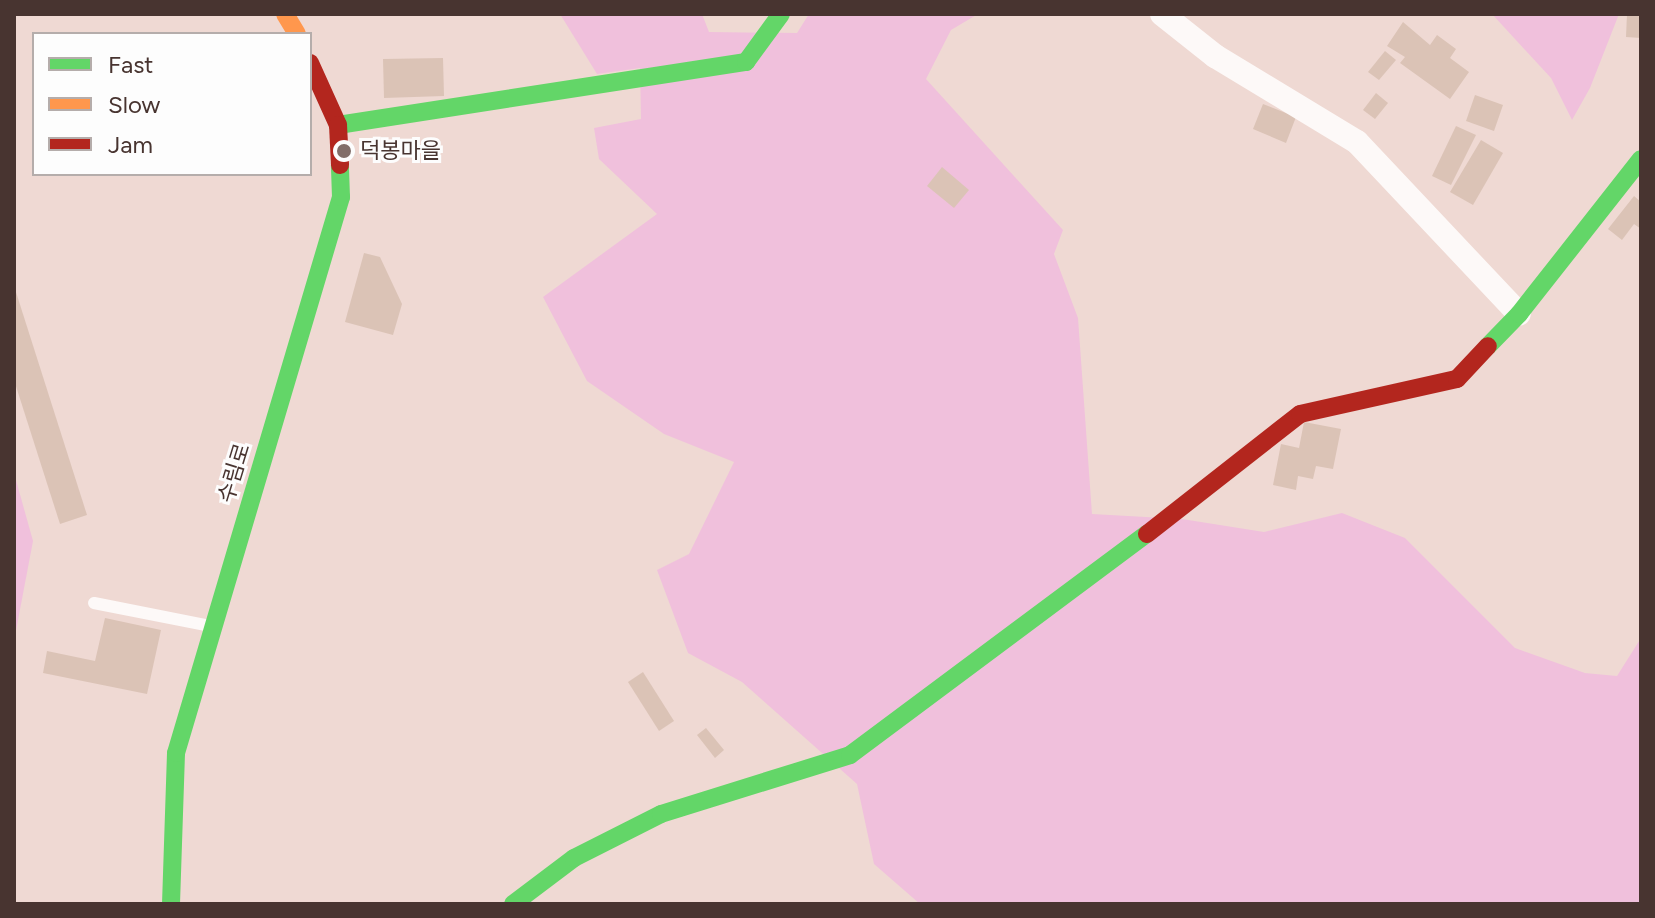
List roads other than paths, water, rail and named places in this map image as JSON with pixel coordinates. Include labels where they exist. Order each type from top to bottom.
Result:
[{"type":"street","points":[[285,14],[296,32]]},
{"type":"street","points":[[338,125],[746,62],[781,14]]},
{"type":"street","points":[[1162,14],[1215,56],[1357,142],[1519,314]]},
{"type":"street","name":"수림로","points":[[171,904],[176,753],[341,197],[338,125],[312,67]]},
{"type":"street","points":[[513,904],[574,858],[661,814],[850,755],[1108,565],[1300,414],[1457,379],[1519,314],[1641,159]]},
{"type":"lane","points":[[94,603],[214,627]]},
{"type":"place","name":"덕봉마을","points":[[344,151]]}]
